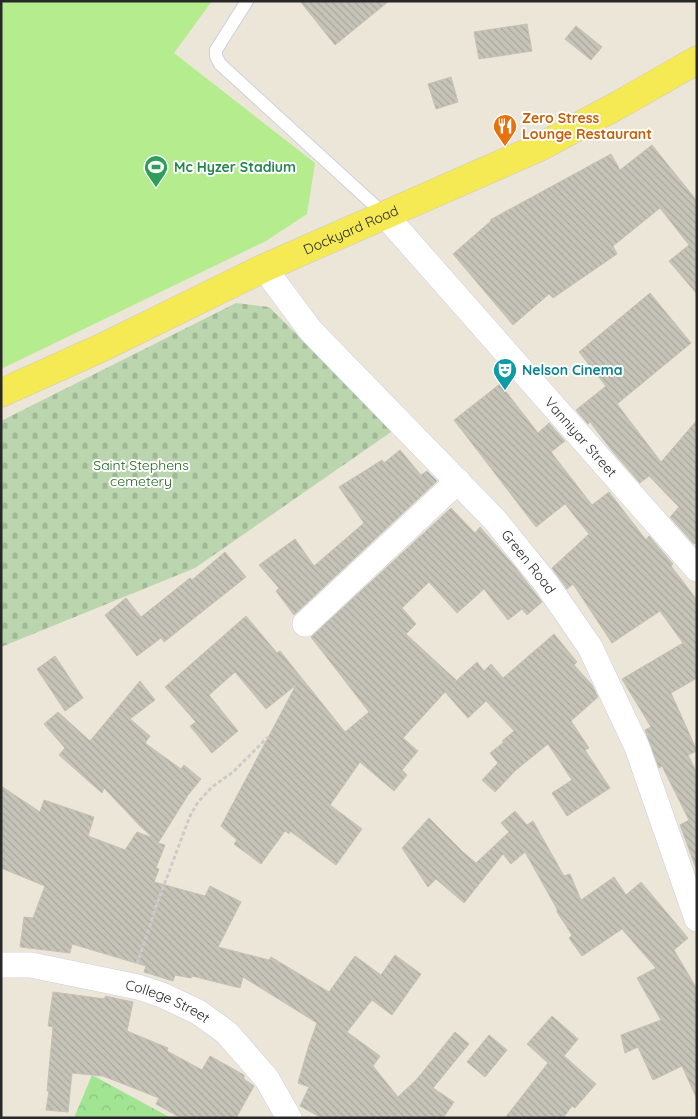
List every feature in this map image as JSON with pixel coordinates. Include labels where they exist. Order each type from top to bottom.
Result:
[{"type":"main road","name":"Dockyard Road","points":[[1,393],[101,348],[264,268],[540,147],[637,95],[697,60]]},
{"type":"street","name":"Vanniyar Street","points":[[385,215],[697,569]]},
{"type":"street","name":"Green Road","points":[[264,268],[311,331],[495,520],[545,582],[590,647],[637,747],[697,919]]},
{"type":"street","points":[[305,624],[458,481]]},
{"type":"street","name":"College Street","points":[[1,965],[31,965],[130,986],[162,995],[198,1012],[228,1033],[267,1079],[287,1117]]},
{"type":"lane","points":[[247,1],[216,50],[216,56],[220,64],[385,215]]},
{"type":"path","points":[[130,986],[158,901],[190,816],[198,802],[212,787],[233,772],[268,737]]},
{"type":"green space","name":"Mc Hyzer Stadium","points":[[1,1],[212,1],[174,53],[315,163],[307,214],[266,241],[1,369]]},
{"type":"green space","name":"Saint Stephens cemetery","points":[[236,303],[269,307],[394,430],[195,568],[1,647],[1,421]]},
{"type":"green space","points":[[92,1075],[171,1118],[74,1118]]},
{"type":"building","points":[[300,1],[389,1],[335,45]]},
{"type":"building","points":[[527,24],[532,51],[479,59],[474,32]]},
{"type":"building","points":[[576,26],[602,47],[591,60],[565,39]]},
{"type":"building","points":[[451,77],[458,102],[436,109],[428,84]]},
{"type":"building","points":[[652,145],[697,201],[697,294],[669,261],[689,245],[660,208],[613,246],[617,254],[553,298],[549,294],[513,325],[453,254],[490,220],[611,154],[620,170]]},
{"type":"building","points":[[650,293],[691,343],[617,404],[661,462],[697,420],[697,542],[694,544],[670,517],[679,507],[649,476],[640,483],[590,422],[588,424],[576,410],[606,386],[579,352]]},
{"type":"building","points":[[500,384],[538,433],[549,423],[565,441],[551,452],[592,505],[609,492],[646,540],[649,536],[673,564],[671,566],[697,600],[697,678],[671,693],[697,751],[688,755],[697,773],[697,871],[680,825],[689,820],[662,766],[659,768],[645,730],[651,727],[622,679],[683,643],[660,611],[612,643],[573,584],[567,589],[552,568],[589,534],[565,504],[536,527],[454,420]]},
{"type":"building","points":[[400,450],[421,475],[427,471],[437,481],[294,615],[276,591],[279,588],[259,565],[295,539],[314,566],[364,523],[339,487],[382,460],[384,463]]},
{"type":"building","points":[[451,508],[475,533],[480,527],[542,602],[527,615],[522,609],[508,620],[484,589],[457,613],[429,582],[402,608],[416,624],[406,634],[456,680],[455,682],[477,662],[484,671],[491,664],[503,678],[554,634],[577,662],[574,665],[592,685],[598,697],[571,721],[589,748],[585,750],[610,788],[567,816],[552,793],[572,780],[548,744],[516,770],[495,792],[482,780],[498,763],[490,753],[514,731],[486,701],[468,718],[445,692],[403,738],[418,751],[402,770],[407,775],[394,791],[360,762],[330,805],[362,829],[336,865],[290,831],[289,834],[285,831],[261,864],[234,844],[237,840],[221,826],[296,685],[266,709],[235,672],[209,695],[238,731],[212,753],[190,726],[196,722],[165,687],[246,616],[277,653],[280,651],[345,732],[369,712],[311,637]]},
{"type":"building","points":[[225,552],[246,577],[164,642],[161,638],[137,656],[105,615],[126,598],[141,617],[190,578],[192,580]]},
{"type":"building","points":[[55,656],[83,698],[65,711],[37,669]]},
{"type":"building","points":[[140,681],[155,700],[130,719],[150,736],[145,743],[181,769],[184,765],[201,779],[188,795],[158,843],[165,845],[156,868],[159,869],[154,882],[205,896],[210,886],[241,902],[218,947],[269,960],[271,957],[329,992],[355,956],[381,975],[395,955],[421,974],[392,1015],[372,1000],[347,1032],[380,1056],[373,1066],[398,1097],[417,1079],[455,1032],[469,1044],[433,1088],[454,1102],[443,1118],[322,1118],[300,1106],[309,1087],[298,1083],[317,1023],[243,977],[240,988],[192,976],[191,978],[175,975],[173,981],[144,972],[146,966],[72,944],[70,953],[20,947],[24,917],[33,918],[45,886],[1,868],[1,786],[40,812],[44,800],[94,817],[88,836],[125,850],[137,832],[153,838],[104,788],[102,793],[59,755],[65,748],[44,724],[58,712],[90,741]]},
{"type":"building","points":[[515,811],[527,825],[533,821],[564,876],[570,874],[581,900],[614,877],[626,895],[641,882],[688,938],[674,950],[697,989],[697,1099],[682,1066],[653,1080],[638,1047],[625,1053],[621,1035],[661,1020],[637,978],[656,968],[622,929],[582,956],[569,938],[572,935],[557,912],[525,852],[511,864],[503,854],[464,903],[436,879],[428,887],[402,848],[429,818],[476,863],[509,832],[501,823]]},
{"type":"building","points":[[53,992],[105,999],[105,996],[133,1002],[127,1031],[168,1048],[167,1051],[202,1070],[210,1056],[244,1075],[244,1079],[254,1086],[236,1118],[181,1118],[156,1104],[159,1098],[103,1076],[72,1073],[68,1112],[46,1110],[53,1027],[48,1026]]},
{"type":"building","points":[[552,1016],[578,1039],[564,1056],[596,1084],[575,1108],[572,1106],[563,1118],[505,1118],[548,1063],[527,1044]]},
{"type":"building","points":[[489,1035],[507,1050],[485,1077],[467,1062]]},
{"type":"place","name":"Zero Stress Lounge Restaurant","points":[[505,147]]},
{"type":"place","name":"Mc Hyzer Stadium","points":[[156,188]]},
{"type":"place","name":"Nelson Cinema","points":[[505,391]]}]
